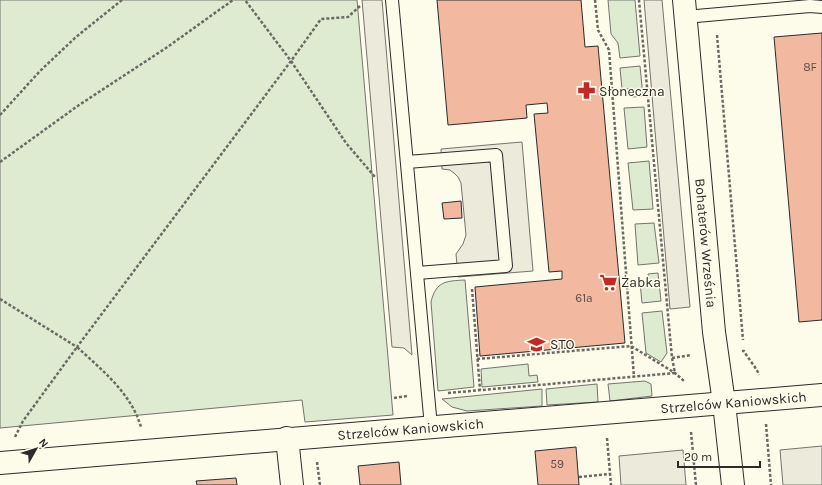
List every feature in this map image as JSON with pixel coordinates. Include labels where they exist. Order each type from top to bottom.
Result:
[{"type":"street","name":"Bohaterów Września","points":[[685,8],[714,332],[733,485]]},
{"type":"street","name":"Strzelców Kaniowskich","points":[[2,463],[287,438],[822,395]]},
{"type":"street","points":[[287,438],[292,485]]},
{"type":"lane","points":[[392,0],[431,427]]},
{"type":"lane","points":[[685,8],[714,14],[810,6],[822,7]]},
{"type":"lane","points":[[407,162],[496,154],[506,266],[417,274]]},
{"type":"path","points":[[0,115],[40,71],[71,42],[122,0]]},
{"type":"path","points":[[0,162],[78,106],[166,48],[233,0]]},
{"type":"path","points":[[245,0],[291,62],[346,143],[375,177]]},
{"type":"path","points":[[595,0],[598,30],[609,50],[634,377]]},
{"type":"path","points":[[639,0],[672,358],[675,373]]},
{"type":"path","points":[[2,463],[23,421],[322,19],[348,17],[360,6]]},
{"type":"path","points":[[714,14],[744,351]]},
{"type":"path","points":[[470,269],[480,390]]},
{"type":"path","points":[[0,299],[77,347],[110,376],[131,404],[140,424],[148,450]]},
{"type":"path","points":[[477,359],[631,346],[675,373],[686,383]]},
{"type":"path","points":[[394,398],[675,373]]},
{"type":"path","points":[[766,421],[771,485]]},
{"type":"path","points":[[691,429],[696,485]]},
{"type":"path","points":[[579,477],[610,474]]},
{"type":"green space","points":[[0,0],[357,0],[393,415],[305,422],[302,400],[0,428]]},
{"type":"green space","points":[[608,0],[635,0],[640,56],[620,58],[618,43],[611,34]]},
{"type":"green space","points":[[640,66],[643,96],[633,97],[632,89],[622,89],[620,68]]},
{"type":"green space","points":[[644,107],[647,147],[628,149],[624,108]]},
{"type":"green space","points":[[649,161],[653,209],[633,210],[628,163]]},
{"type":"green space","points":[[654,223],[659,263],[638,265],[635,224]]},
{"type":"green space","points":[[658,273],[661,301],[642,303],[640,282],[649,281],[648,274]]},
{"type":"green space","points":[[465,280],[474,387],[438,391],[431,302],[433,295],[439,286],[447,282]]},
{"type":"green space","points":[[662,311],[667,353],[661,362],[646,353],[642,313]]},
{"type":"green space","points":[[528,364],[529,376],[537,375],[538,382],[482,387],[481,369]]},
{"type":"green space","points":[[645,381],[651,384],[652,396],[610,401],[608,384]]},
{"type":"green space","points":[[597,384],[598,402],[547,405],[546,389]]},
{"type":"green space","points":[[542,389],[542,406],[467,411],[452,407],[442,399]]},
{"type":"shaded area","points":[[362,0],[382,0],[412,355],[404,348],[392,347]]},
{"type":"shaded area","points":[[644,0],[662,0],[690,307],[670,309]]},
{"type":"shaded area","points":[[522,142],[533,271],[458,277],[456,254],[463,244],[466,235],[461,183],[458,177],[450,170],[442,169],[441,149]]},
{"type":"shaded area","points":[[822,446],[822,485],[783,485],[780,450]]},
{"type":"shaded area","points":[[683,450],[686,485],[621,485],[619,456]]},
{"type":"building","points":[[437,0],[581,0],[585,47],[598,46],[625,343],[480,356],[475,287],[562,279],[562,271],[549,272],[534,114],[548,113],[547,103],[526,105],[527,118],[448,125]]},
{"type":"building","points":[[822,33],[822,320],[799,322],[774,37]]},
{"type":"building","points":[[461,201],[462,218],[444,219],[442,203]]},
{"type":"building","points":[[576,447],[579,485],[538,485],[535,451]]},
{"type":"building","points":[[399,462],[401,485],[360,485],[358,466]]},
{"type":"building","points":[[236,478],[237,485],[197,485],[196,481]]},
{"type":"place","name":"Słoneczna","points":[[586,91]]},
{"type":"place","name":"Żabka","points":[[608,282]]},
{"type":"place","name":"STO","points":[[537,344]]}]
